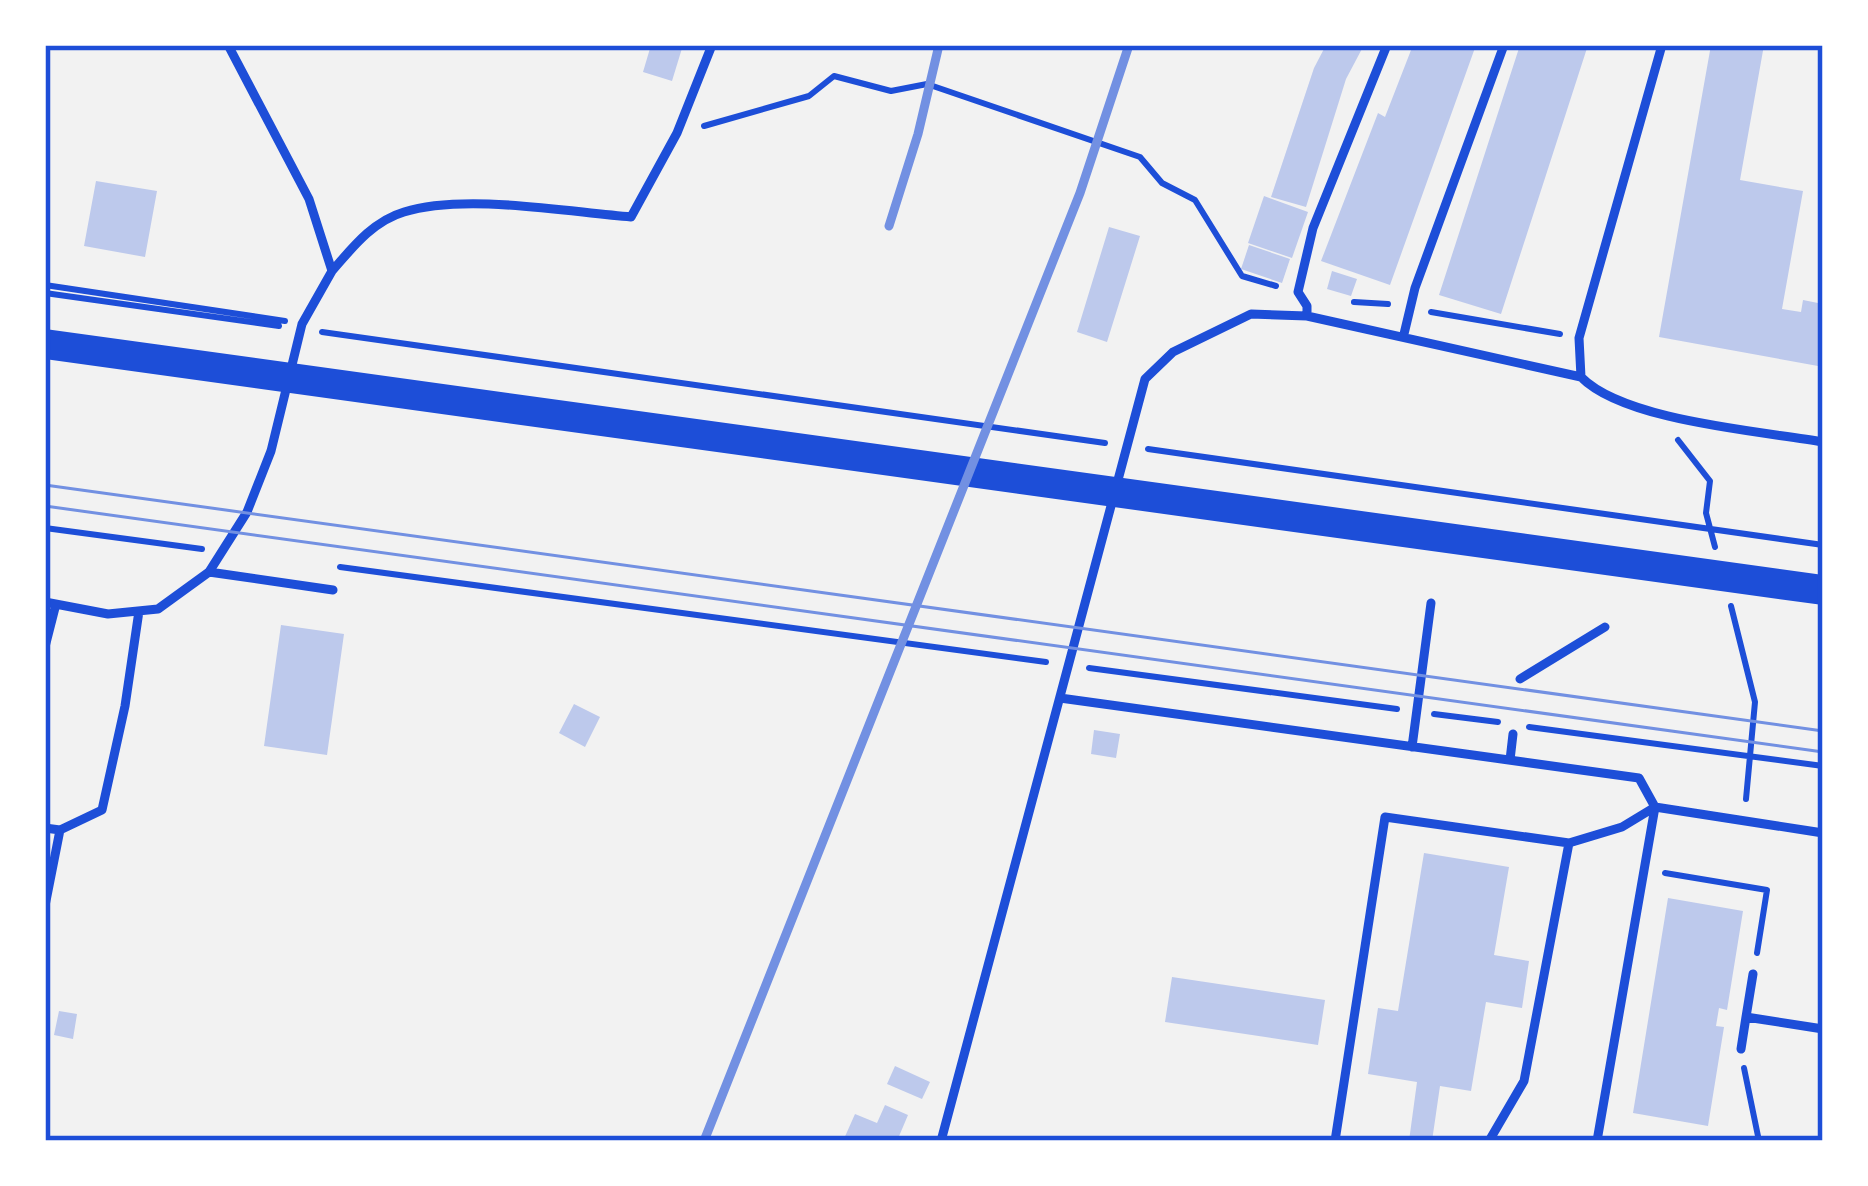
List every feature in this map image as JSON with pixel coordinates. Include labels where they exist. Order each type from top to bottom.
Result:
[{"type":"main road","points":[[45,344],[1823,590]]},
{"type":"lane","points":[[228,45],[309,199],[332,271]]},
{"type":"lane","points":[[45,647],[51,603],[108,614],[158,609],[209,572],[247,512],[271,451],[304,327],[332,271],[364,235],[403,212],[466,204],[631,217],[677,133],[712,45]]},
{"type":"lane","points":[[1307,316],[1298,292],[1313,228],[1387,45]]},
{"type":"lane","points":[[1404,334],[1410,305],[1504,45]]},
{"type":"lane","points":[[1581,377],[1580,338],[1661,45]]},
{"type":"lane","points":[[941,1141],[1144,379],[1173,352],[1251,314],[1307,316],[1581,377],[1596,392],[1657,413],[1823,442]]},
{"type":"lane","points":[[209,572],[333,590]]},
{"type":"lane","points":[[1412,747],[1431,602]]},
{"type":"lane","points":[[45,828],[59,830],[102,811],[139,611]]},
{"type":"lane","points":[[1520,679],[1605,627]]},
{"type":"lane","points":[[1060,698],[1640,778],[1655,807],[1597,1141]]},
{"type":"lane","points":[[1510,760],[1513,734]]},
{"type":"lane","points":[[1335,1141],[1385,817],[1568,843],[1622,827],[1655,807],[1823,833]]},
{"type":"lane","points":[[45,906],[59,830]]},
{"type":"lane","points":[[1489,1141],[1524,1082],[1568,843]]},
{"type":"lane","points":[[1741,1049],[1753,974]]},
{"type":"lane","points":[[1746,1017],[1823,1029]]},
{"type":"path","points":[[677,133],[772,110],[809,96],[834,76],[891,91],[927,84],[1140,157],[1162,183],[1195,200],[1242,276],[1348,302],[1410,305],[1580,338]]},
{"type":"path","points":[[45,289],[1112,444]]},
{"type":"path","points":[[45,289],[282,326]]},
{"type":"path","points":[[1136,447],[1823,544]]},
{"type":"path","points":[[45,528],[211,550]]},
{"type":"path","points":[[329,566],[1064,664]]},
{"type":"path","points":[[1088,668],[1396,709]]},
{"type":"path","points":[[1420,712],[1823,766]]},
{"type":"path","points":[[1644,870],[1767,890],[1753,974]]},
{"type":"path","points":[[1741,1049],[1759,1141]]},
{"type":"building","points":[[651,45],[683,45],[672,81],[643,72]]},
{"type":"building","points":[[1326,45],[1364,45],[1346,79],[1306,207],[1271,197]]},
{"type":"building","points":[[1413,45],[1476,45],[1390,285],[1321,261],[1378,113],[1385,117]]},
{"type":"building","points":[[1520,45],[1588,45],[1501,314],[1439,295]]},
{"type":"building","points":[[1711,45],[1764,45],[1740,180],[1803,191],[1782,309],[1801,312],[1803,300],[1823,304],[1818,366],[1659,337]]},
{"type":"building","points":[[96,181],[157,191],[145,257],[84,246]]},
{"type":"building","points":[[1264,196],[1308,212],[1292,258],[1248,243]]},
{"type":"building","points":[[1109,227],[1140,236],[1107,342],[1077,332]]},
{"type":"building","points":[[1249,245],[1290,259],[1282,283],[1241,269]]},
{"type":"building","points":[[1332,271],[1357,279],[1351,296],[1327,289]]},
{"type":"building","points":[[281,625],[344,634],[327,755],[264,746]]},
{"type":"building","points":[[574,704],[600,717],[585,747],[559,733]]},
{"type":"building","points":[[1094,730],[1120,734],[1116,758],[1091,754]]},
{"type":"building","points":[[1424,853],[1509,867],[1494,955],[1529,961],[1522,1008],[1486,1002],[1471,1091],[1440,1086],[1432,1141],[1409,1141],[1417,1082],[1368,1074],[1378,1008],[1398,1011]]},
{"type":"building","points":[[1668,898],[1743,911],[1727,1010],[1719,1008],[1716,1026],[1724,1027],[1708,1126],[1633,1113]]},
{"type":"building","points":[[1172,977],[1325,1000],[1318,1045],[1165,1022]]},
{"type":"building","points":[[59,1011],[77,1014],[73,1039],[54,1035]]},
{"type":"building","points":[[895,1066],[930,1082],[922,1099],[887,1084]]},
{"type":"building","points":[[885,1105],[908,1115],[897,1141],[843,1141],[855,1114],[877,1123]]},
{"type":"tram line","points":[[45,485],[1823,731]]},
{"type":"tram line","points":[[45,506],[1823,752]]},
{"type":"railway","points":[[889,226],[939,45]]},
{"type":"railway","points":[[704,1141],[1080,193],[1129,45]]}]
